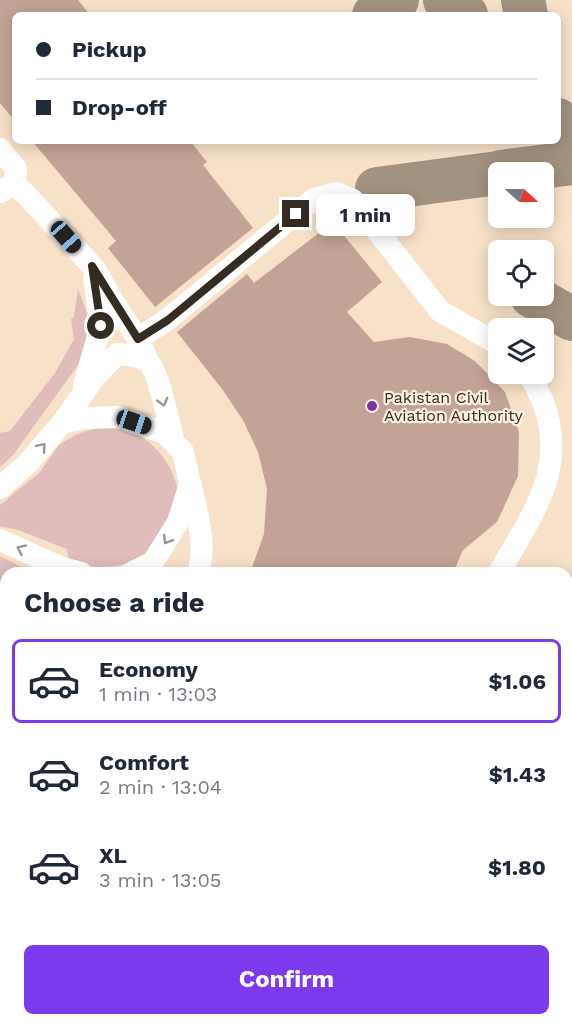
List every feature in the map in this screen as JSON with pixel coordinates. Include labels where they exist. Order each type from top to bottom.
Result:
[{"type":"street","points":[[0,149],[16,169],[7,187],[92,266],[138,339],[156,374],[174,442]]},
{"type":"street","points":[[138,339],[168,320],[314,199],[336,193],[353,200],[440,311],[488,338]]},
{"type":"street","points":[[79,398],[101,326],[92,266]]},
{"type":"street","points":[[0,488],[28,463],[63,422],[94,378],[117,354],[133,355],[149,363]]},
{"type":"street","points":[[503,567],[537,508],[551,467],[551,433],[543,403],[534,384]]},
{"type":"street","points":[[63,422],[86,418],[118,417],[165,433],[174,442],[183,453],[200,528],[200,567]]},
{"type":"street","points":[[143,567],[153,562],[178,522],[190,484]]},
{"type":"street","points":[[0,540],[62,567]]},
{"type":"shaded area","points":[[78,289],[89,325],[88,341],[81,361],[13,455],[0,467],[0,433],[10,431],[55,373],[74,339],[71,319],[74,317]]},
{"type":"shaded area","points":[[98,428],[121,428],[142,437],[151,444],[167,462],[178,495],[169,526],[151,553],[134,562],[99,567],[68,558],[67,549],[18,530],[0,526],[0,505],[39,473],[59,445],[77,434]]},
{"type":"shaded area","points":[[0,556],[21,567],[0,567]]},
{"type":"building","points":[[0,0],[78,0],[88,12],[12,12],[12,117],[0,103]]},
{"type":"building","points":[[35,144],[192,144],[207,162],[203,165],[253,228],[155,307],[108,248],[116,241]]},
{"type":"building","name":"Pakistan Civil Aviation Authority","points":[[333,222],[382,282],[347,312],[374,342],[410,337],[447,344],[475,361],[488,374],[488,384],[497,384],[505,392],[519,432],[518,476],[497,522],[463,550],[456,567],[252,567],[264,534],[267,489],[258,452],[243,420],[222,389],[177,332],[247,274],[254,283]]},
{"type":"taxiway","points":[[378,12],[397,0]]},
{"type":"taxiway","points":[[445,0],[462,12]]},
{"type":"taxiway","points":[[523,0],[525,12]]},
{"type":"taxiway","points":[[561,124],[572,139]]},
{"type":"taxiway","points":[[554,165],[572,163]]},
{"type":"taxiway","points":[[377,189],[488,174]]},
{"type":"taxiway","points":[[549,306],[572,319]]},
{"type":"place","name":"Pakistan Civil Aviation Authority","points":[[372,406]]},
{"type":"route","points":[[101,326],[92,266],[138,339],[168,320],[296,214]]}]
